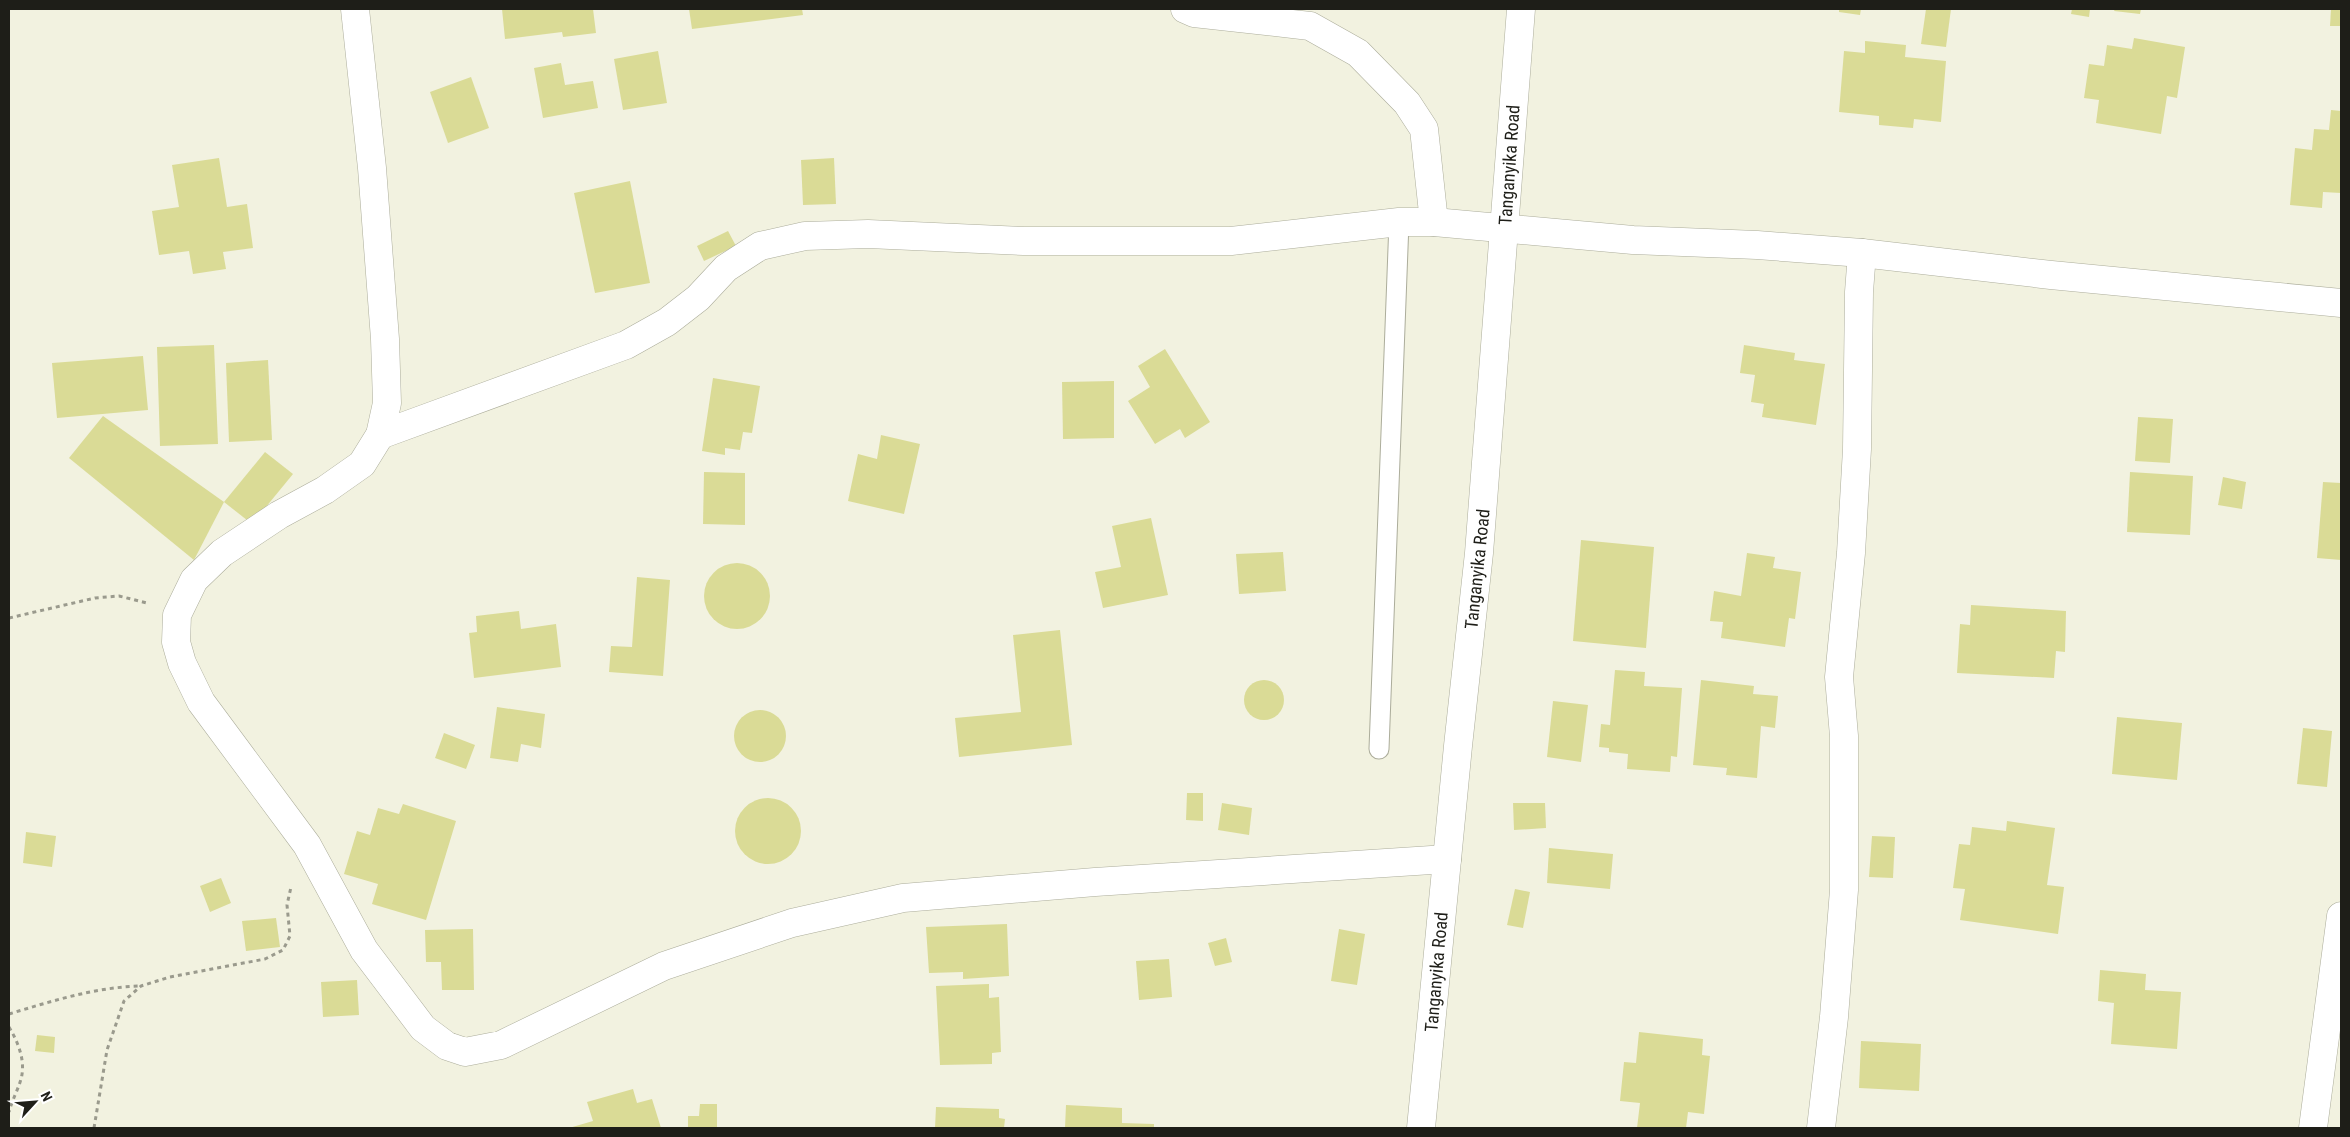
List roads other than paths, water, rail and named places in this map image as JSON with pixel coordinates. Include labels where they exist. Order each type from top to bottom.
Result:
[{"type":"street","points":[[355,9],[372,168],[385,339],[387,404],[380,435],[362,464],[325,490],[279,515],[222,553],[194,580],[177,614],[176,642],[182,662],[201,702],[307,845],[364,950],[423,1028],[448,1046],[465,1052],[500,1045],[664,966],[792,923],[903,898],[1095,882],[1447,859]]},
{"type":"street","points":[[1185,9],[1194,13],[1310,26],[1358,53],[1407,103],[1424,129],[1434,222]]},
{"type":"street","name":"Tanganyika Road","points":[[1422,1128],[1447,859],[1479,553],[1521,9]]},
{"type":"street","points":[[380,435],[626,345],[667,322],[698,298],[726,268],[760,246],[805,236],[868,234],[1024,241],[1231,241],[1399,222],[1434,222],[1633,240],[1757,245],[1862,253],[2052,275],[2341,303]]},
{"type":"street","points":[[1821,1128],[1834,1017],[1844,890],[1844,736],[1839,677],[1851,553],[1857,448],[1859,292],[1862,253]]},
{"type":"street","points":[[2313,1128],[2341,916]]},
{"type":"lane","points":[[1379,749],[1399,222]]}]
